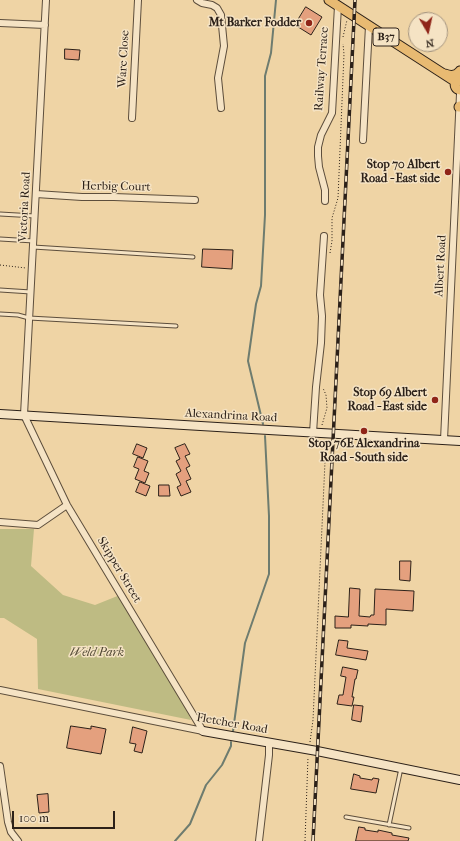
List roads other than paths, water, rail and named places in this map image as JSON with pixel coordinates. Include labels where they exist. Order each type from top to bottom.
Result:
[{"type":"main road","name":"B37","points":[[335,4],[443,74],[458,81],[455,88],[460,90]]},
{"type":"main road","points":[[443,74],[450,76],[459,74],[460,71]]},
{"type":"main road","name":"Alexandrina Road","points":[[0,414],[460,441]]},
{"type":"main road","name":"Fletcher Road","points":[[203,731],[308,749],[460,780]]},
{"type":"street","name":"Victoria Road","points":[[24,415],[46,0]]},
{"type":"street","name":"Ware Close","points":[[132,118],[138,0]]},
{"type":"street","points":[[196,0],[212,5],[217,8],[221,15],[224,46],[218,78],[220,108]]},
{"type":"street","name":"Railway Terrace","points":[[324,201],[326,190],[319,167],[318,147],[321,135],[332,113],[335,4]]},
{"type":"street","points":[[0,23],[45,25]]},
{"type":"street","points":[[363,140],[368,26]]},
{"type":"street","name":"Albert Road","points":[[444,440],[460,94]]},
{"type":"street","name":"Herbig Court","points":[[36,194],[82,197],[114,196],[194,200]]},
{"type":"street","points":[[313,433],[321,343],[322,316],[320,295],[324,236]]},
{"type":"street","name":"Skipper Street","points":[[24,415],[67,505],[203,731]]},
{"type":"street","points":[[0,522],[38,525],[67,505]]},
{"type":"street","name":"Fletcher Road","points":[[0,690],[203,731]]},
{"type":"street","points":[[259,841],[269,755],[269,743]]},
{"type":"street","points":[[0,766],[8,822],[11,832],[18,841]]},
{"type":"lane","points":[[0,214],[35,216]]},
{"type":"lane","points":[[0,239],[33,244],[193,257]]},
{"type":"lane","points":[[0,290],[31,292]]},
{"type":"lane","points":[[0,314],[18,315],[29,318],[176,326]]},
{"type":"lane","points":[[390,825],[401,768]]},
{"type":"lane","points":[[346,817],[408,828]]},
{"type":"waterway","points":[[263,424],[248,361],[256,304],[261,286],[265,215],[265,76],[271,53],[276,0]]},
{"type":"waterway","points":[[233,731],[245,643],[269,574],[269,516],[265,436]]},
{"type":"waterway","points":[[175,841],[190,824],[206,785],[222,765],[231,746],[231,742]]},
{"type":"railway","points":[[313,841],[355,0]]},
{"type":"place","name":"Mt Barker Fodder","points":[[309,23]]},
{"type":"place","name":"Stop 70 Albert Road - East side","points":[[448,172]]},
{"type":"place","name":"Stop 69 Albert Road - East side","points":[[435,400]]},
{"type":"place","name":"Stop 76E Alexandrina Road - South side","points":[[364,431]]},
{"type":"park label","name":"Weld Park","points":[[97,653]]}]
